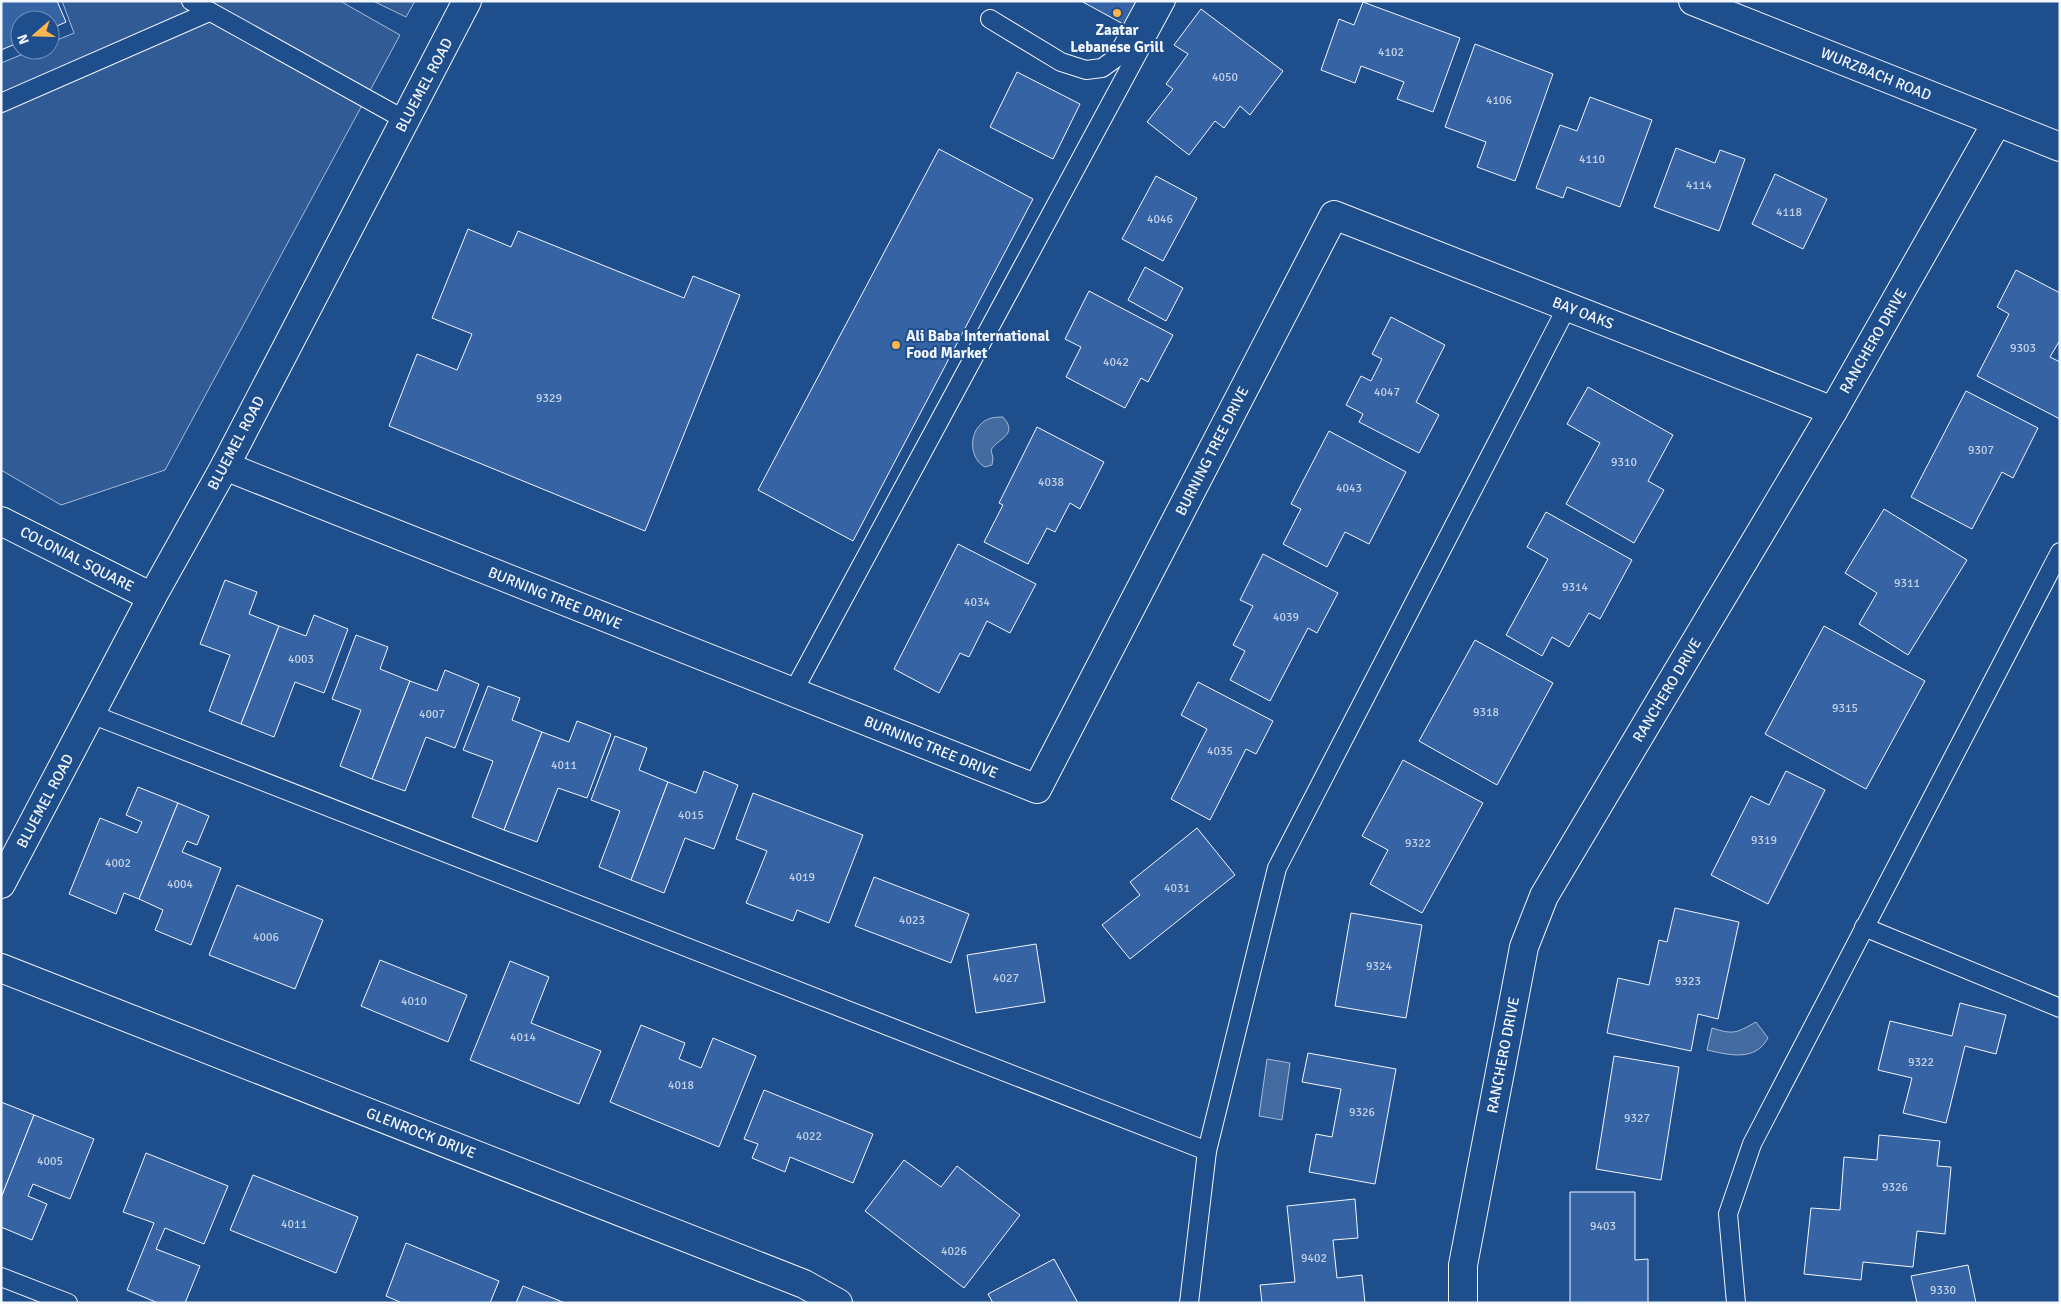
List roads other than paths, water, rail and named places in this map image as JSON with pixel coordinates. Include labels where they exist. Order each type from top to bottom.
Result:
[{"type":"street","name":"BLUEMEL ROAD","points":[[1,884],[152,597],[225,466],[467,1]]},
{"type":"street","name":"WURZBACH ROAD","points":[[1693,1],[2060,147]]},
{"type":"street","name":"RANCHERO DRIVE","points":[[1463,1303],[1463,1266],[1524,947],[1544,896],[1833,411],[1997,122]]},
{"type":"street","name":"BURNING TREE DRIVE","points":[[225,466],[1037,789],[1334,215]]},
{"type":"street","name":"BAY OAKS","points":[[1334,215],[1833,411]]},
{"type":"street","name":"COLONIAL SQUARE","points":[[1,521],[152,597]]},
{"type":"street","name":"GLENROCK DRIVE","points":[[1,968],[804,1284],[838,1303]]},
{"type":"lane","points":[[191,1],[405,120]]},
{"type":"lane","points":[[990,18],[1061,62],[1086,70],[1102,68],[1116,58],[1147,1]]},
{"type":"lane","points":[[793,692],[1166,1]]},
{"type":"lane","points":[[1,103],[209,12]]},
{"type":"lane","points":[[1189,1303],[1207,1151],[1277,868],[1567,307]]},
{"type":"lane","points":[[1736,1303],[1728,1214],[1752,1144],[2060,552]]},
{"type":"lane","points":[[91,714],[1207,1151]]},
{"type":"lane","points":[[1864,927],[2060,1008]]},
{"type":"lane","points":[[1,1277],[68,1303]]},
{"type":"place","name":"Zaatar Lebanese Grill","points":[[1117,13]]},
{"type":"place","name":"Ali Baba International Food Market","points":[[896,345]]}]
